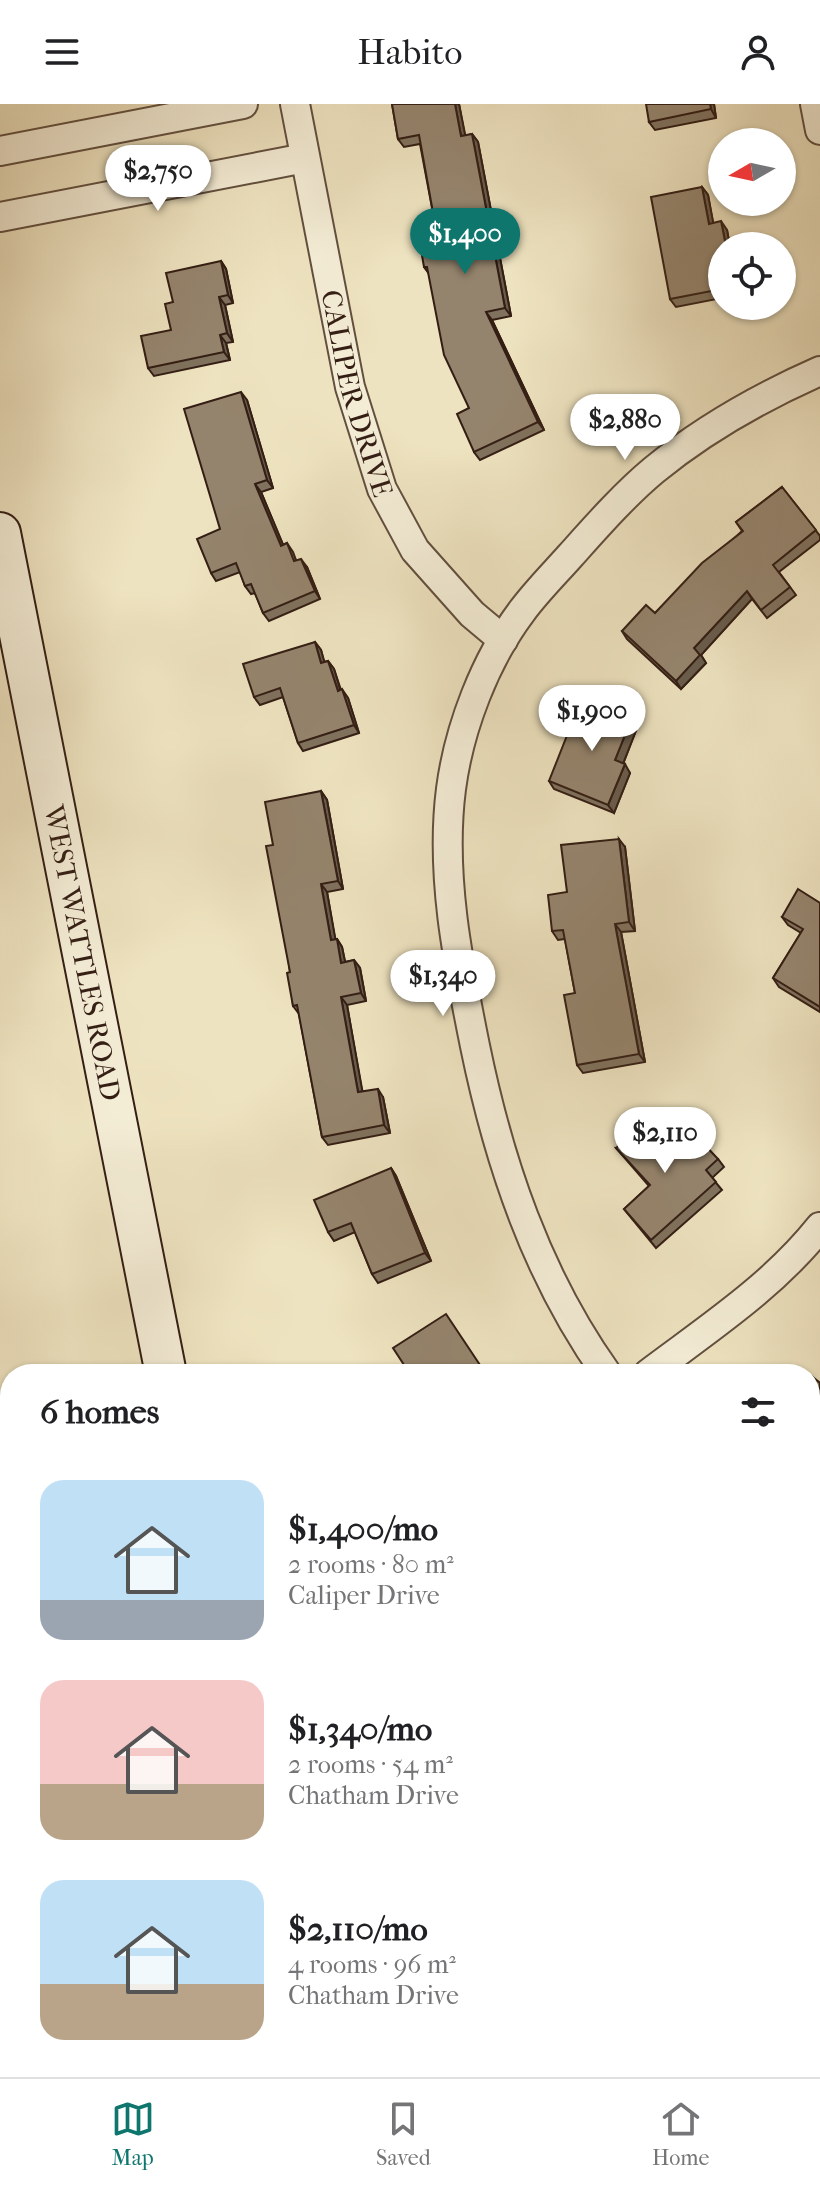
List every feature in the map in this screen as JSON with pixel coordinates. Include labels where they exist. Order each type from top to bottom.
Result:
[{"type":"street","points":[[0,151],[243,104]]},
{"type":"street","name":"CALIPER DRIVE","points":[[295,104],[350,387],[382,489],[415,550],[472,614],[503,640]]},
{"type":"street","points":[[815,104],[820,130]]},
{"type":"street","points":[[0,217],[305,158]]},
{"type":"street","points":[[600,1364],[554,1285],[522,1216],[497,1145],[466,1001],[450,896],[447,849],[451,789],[459,745],[468,711],[503,640],[522,611],[596,527],[654,470],[728,418],[820,371]]},
{"type":"street","name":"WEST WATTLES ROAD","points":[[0,533],[5,584],[164,1364]]},
{"type":"street","points":[[662,1364],[756,1294],[801,1251],[820,1227]]},
{"type":"building","points":[[392,104],[455,104],[461,136],[472,134],[505,308],[486,312],[538,422],[474,452],[457,414],[469,408],[444,355],[427,267],[424,267],[418,232],[436,229],[419,135],[398,139]]},
{"type":"building","points":[[646,104],[710,104],[711,109],[649,122]]},
{"type":"building","points":[[702,187],[709,224],[721,221],[723,232],[708,232],[708,292],[670,299],[651,197]]},
{"type":"building","points":[[221,261],[228,295],[219,297],[227,333],[220,335],[224,352],[148,368],[141,336],[171,330],[165,304],[173,302],[166,273]]},
{"type":"building","points":[[241,392],[267,480],[255,484],[281,546],[287,543],[294,561],[301,559],[315,591],[263,613],[251,584],[245,586],[236,563],[211,573],[197,539],[220,529],[184,409]]},
{"type":"building","points":[[782,487],[816,530],[773,565],[790,587],[761,610],[747,591],[694,648],[700,655],[676,681],[622,631],[646,605],[655,613],[702,563],[743,531],[736,522]]},
{"type":"building","points":[[315,642],[321,663],[328,661],[338,691],[342,689],[354,725],[298,743],[280,688],[254,697],[243,664]]},
{"type":"building","points":[[581,700],[631,720],[615,760],[625,764],[608,805],[549,781]]},
{"type":"building","points":[[321,791],[338,881],[321,884],[331,940],[337,939],[341,963],[354,960],[361,993],[341,997],[358,1092],[378,1089],[384,1125],[322,1137],[297,1005],[293,1006],[287,973],[290,972],[266,846],[273,845],[265,802]]},
{"type":"building","points":[[619,839],[629,922],[615,924],[639,1054],[577,1065],[564,995],[575,993],[563,930],[552,931],[548,895],[567,892],[561,845]]},
{"type":"building","points":[[798,889],[820,903],[820,1007],[773,978],[803,929],[782,917]]},
{"type":"building","points":[[655,1113],[689,1152],[701,1141],[718,1159],[706,1170],[716,1182],[651,1240],[624,1209],[650,1185],[616,1148]]},
{"type":"building","points":[[391,1168],[425,1253],[372,1274],[351,1223],[328,1232],[314,1200]]},
{"type":"building","points":[[446,1314],[479,1364],[403,1364],[393,1348]]}]
